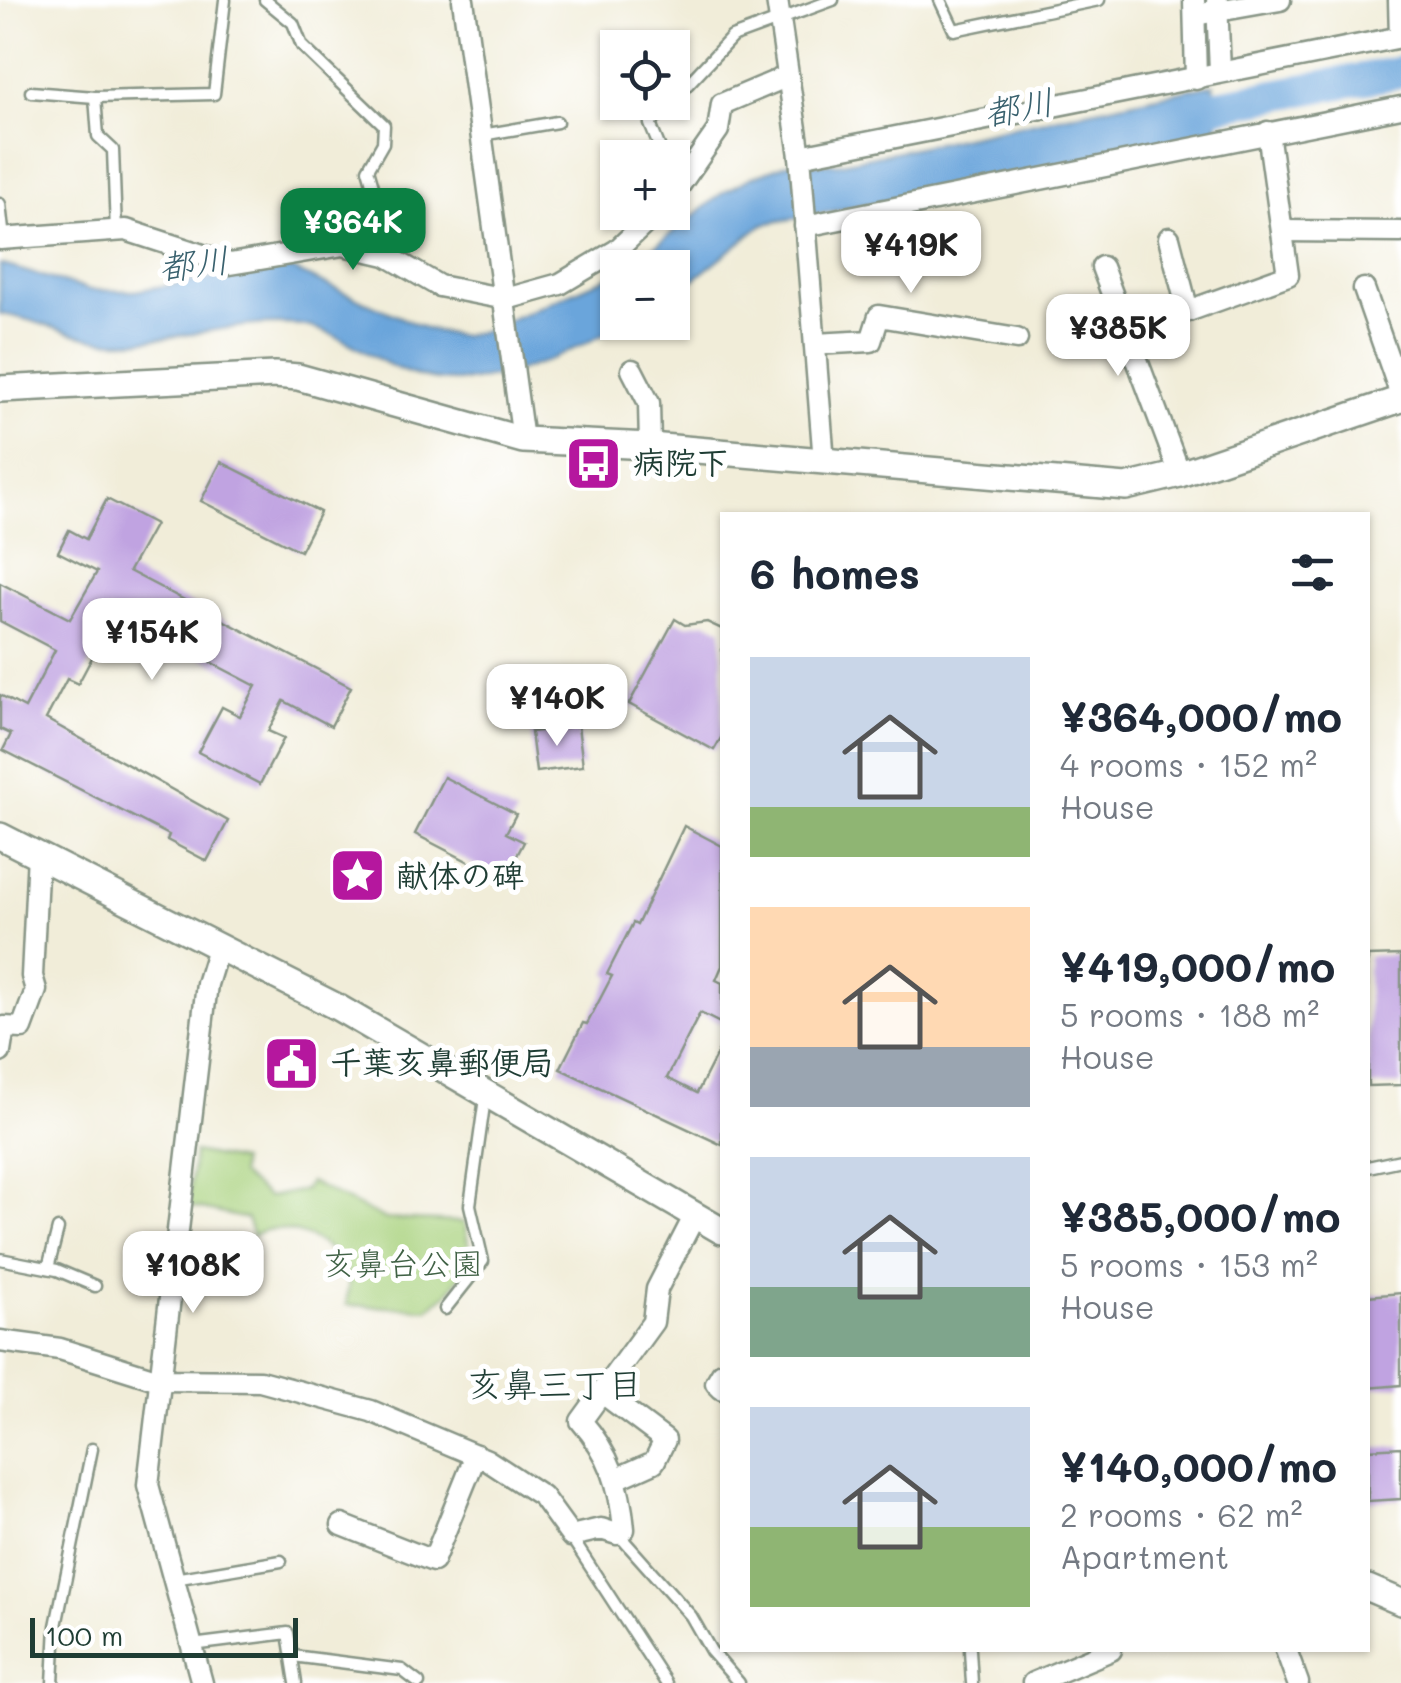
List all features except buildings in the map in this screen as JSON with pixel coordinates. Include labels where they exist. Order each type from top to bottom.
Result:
[{"type":"street","points":[[463,0],[523,440]]},
{"type":"street","points":[[1196,79],[1194,8],[1280,0]]},
{"type":"street","points":[[800,156],[1401,37],[1399,0]]},
{"type":"street","points":[[1217,6],[1220,71]]},
{"type":"street","points":[[778,9],[800,156],[824,462]]},
{"type":"street","points":[[690,166],[718,130],[722,104],[788,76]]},
{"type":"street","points":[[805,226],[1401,108]]},
{"type":"street","points":[[1127,333],[1288,275],[1268,132]]},
{"type":"street","points":[[2,239],[116,231],[230,264],[343,245],[386,256],[438,286],[507,306],[560,284],[617,250],[638,230]]},
{"type":"street","points":[[1282,231],[1401,232]]},
{"type":"street","points":[[1169,238],[1188,311]]},
{"type":"street","points":[[1102,267],[1180,474]]},
{"type":"street","points":[[0,388],[276,375],[298,377],[523,440],[650,446],[1103,486],[1142,486],[1401,397],[1364,289]]},
{"type":"street","points":[[815,344],[871,342],[879,316],[1018,339]]},
{"type":"street","points":[[632,370],[649,402],[650,446]]},
{"type":"street","points":[[0,836],[219,945],[486,1092],[720,1231]]},
{"type":"street","points":[[0,1052],[4,1027],[22,1028],[36,990],[32,976],[38,853]]},
{"type":"street","points":[[202,1683],[148,1485],[207,984],[219,945]]},
{"type":"street","points":[[0,1341],[60,1348],[159,1380],[260,1381],[371,1411],[476,1455],[542,1496],[570,1536],[601,1528],[617,1534],[624,1529],[616,1479],[605,1449],[581,1421],[653,1322],[658,1289],[695,1215]]},
{"type":"street","points":[[601,1392],[665,1440],[654,1462],[616,1479]]},
{"type":"street","points":[[342,1525],[433,1561],[476,1455]]},
{"type":"street","points":[[1370,1589],[1401,1602]]},
{"type":"street","points":[[1033,1683],[1106,1652]]},
{"type":"street","points":[[1287,1652],[1298,1683]]},
{"type":"lane","points":[[30,92],[95,98],[214,94],[225,0]]},
{"type":"lane","points":[[265,0],[293,23],[302,46],[384,126],[382,143],[368,169],[388,238],[386,256]]},
{"type":"lane","points":[[690,83],[732,38],[778,9],[832,0]]},
{"type":"lane","points":[[940,0],[954,30],[1099,0]]},
{"type":"lane","points":[[95,98],[98,136],[113,150],[116,231]]},
{"type":"lane","points":[[482,134],[557,122]]},
{"type":"lane","points":[[0,204],[2,239]]},
{"type":"lane","points":[[444,1309],[483,1261],[470,1205],[486,1092]]},
{"type":"lane","points":[[1370,1167],[1401,1160]]},
{"type":"lane","points":[[48,1268],[58,1229]]},
{"type":"lane","points":[[0,1259],[48,1268],[94,1286]]},
{"type":"lane","points":[[53,1683],[56,1626],[92,1449]]},
{"type":"lane","points":[[617,1534],[691,1616],[711,1650],[739,1683]]},
{"type":"lane","points":[[570,1536],[666,1683]]},
{"type":"lane","points":[[173,1579],[281,1561]]},
{"type":"lane","points":[[191,1645],[288,1634],[296,1683]]},
{"type":"lane","points":[[970,1652],[972,1683]]},
{"type":"lane","points":[[293,1656],[402,1670],[420,1683]]},
{"type":"green space","name":"亥鼻台公園","points":[[194,1152],[240,1161],[240,1175],[268,1197],[304,1190],[310,1182],[384,1219],[464,1222],[472,1261],[447,1294],[428,1309],[346,1305],[344,1265],[315,1240],[275,1229],[253,1236],[247,1219],[188,1206]]},
{"type":"water","points":[[1214,84],[1218,131],[981,184],[763,224],[690,282],[690,250],[651,250],[676,230],[690,230],[690,219],[721,194],[750,178],[789,163],[837,164]]},
{"type":"water","points":[[0,264],[90,290],[135,291],[240,273],[291,269],[427,329],[458,336],[484,331],[600,280],[600,336],[513,372],[453,381],[424,378],[396,368],[336,336],[299,325],[253,325],[118,341],[73,334],[0,314]]},
{"type":"waterway","name":"都川","points":[[1174,113],[1401,72]]},
{"type":"place","name":"病院下","points":[[594,463]]},
{"type":"place","name":"献体の碑","points":[[357,876]]},
{"type":"place","name":"千葉亥鼻郵便局","points":[[291,1063]]},
{"type":"district","name":"亥鼻三丁目","points":[[555,1385]]}]
